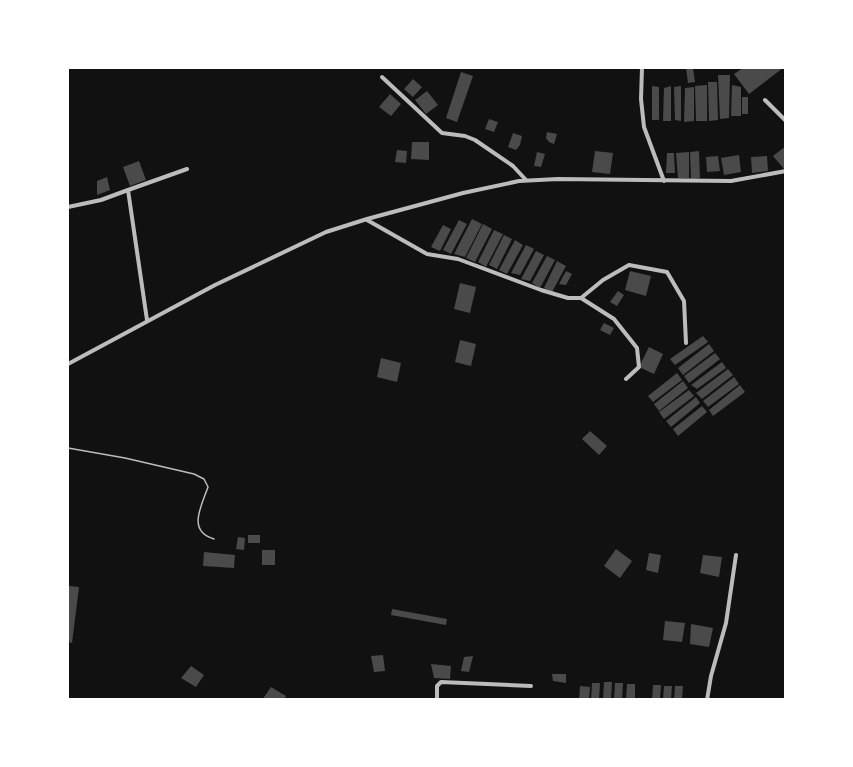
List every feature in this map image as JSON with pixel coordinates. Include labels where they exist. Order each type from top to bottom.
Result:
[{"type":"street","points":[[642,68],[641,99],[645,127],[664,181]]},
{"type":"street","points":[[382,77],[442,133],[465,136],[475,140],[513,166],[527,180]]},
{"type":"street","points":[[765,100],[786,121]]},
{"type":"street","points":[[68,207],[101,200],[188,169]]},
{"type":"street","points":[[68,364],[214,285],[326,232],[367,219],[527,180],[731,181],[786,171]]},
{"type":"street","points":[[128,190],[147,320]]},
{"type":"street","points":[[367,219],[428,254],[458,259],[568,298],[581,298],[614,319],[637,348],[639,367],[626,380]]},
{"type":"street","points":[[581,298],[603,280],[629,265],[667,272],[684,301],[686,343]]},
{"type":"street","points":[[707,699],[726,623],[736,555]]},
{"type":"street","points":[[437,699],[437,686],[441,682],[531,686]]},
{"type":"lane","points":[[68,448],[146,463],[194,474],[204,479],[208,487],[198,522],[205,536],[214,539]]},
{"type":"building","points":[[686,68],[693,68],[695,82],[688,83]]},
{"type":"building","points":[[743,68],[783,68],[749,94],[734,74]]},
{"type":"building","points":[[461,72],[473,76],[457,122],[446,118]]},
{"type":"building","points":[[718,75],[730,75],[729,118],[720,119]]},
{"type":"building","points":[[413,79],[422,87],[413,97],[404,89]]},
{"type":"building","points":[[708,82],[717,82],[718,120],[709,121]]},
{"type":"building","points":[[707,85],[707,121],[696,121],[695,86]]},
{"type":"building","points":[[732,85],[741,87],[741,116],[731,116]]},
{"type":"building","points":[[652,86],[659,87],[659,120],[652,120]]},
{"type":"building","points":[[671,86],[671,121],[663,121],[664,88]]},
{"type":"building","points":[[681,86],[681,121],[675,120],[674,87]]},
{"type":"building","points":[[694,87],[694,121],[684,122],[685,88]]},
{"type":"building","points":[[427,91],[438,105],[426,114],[415,100]]},
{"type":"building","points":[[390,94],[401,104],[391,116],[379,107]]},
{"type":"building","points":[[742,97],[748,97],[748,114],[742,114]]},
{"type":"building","points":[[489,119],[498,122],[494,132],[485,129]]},
{"type":"building","points":[[547,132],[557,134],[554,144],[546,138]]},
{"type":"building","points":[[513,133],[522,136],[516,150],[508,147]]},
{"type":"building","points":[[412,142],[429,142],[429,160],[411,159]]},
{"type":"building","points":[[786,146],[786,168],[784,169],[773,156]]},
{"type":"building","points":[[397,150],[407,151],[406,163],[395,162]]},
{"type":"building","points":[[595,151],[613,153],[610,174],[592,172]]},
{"type":"building","points":[[699,151],[700,178],[691,179],[690,152]]},
{"type":"building","points":[[537,152],[545,154],[541,167],[534,166]]},
{"type":"building","points":[[689,152],[689,178],[678,178],[676,153]]},
{"type":"building","points":[[667,153],[674,153],[675,173],[666,173]]},
{"type":"building","points":[[739,155],[741,172],[724,175],[721,158]]},
{"type":"building","points":[[718,156],[720,171],[707,172],[706,157]]},
{"type":"building","points":[[767,156],[768,171],[752,173],[751,157]]},
{"type":"building","points":[[139,161],[146,180],[130,186],[123,167]]},
{"type":"building","points":[[107,177],[110,190],[97,195],[97,181]]},
{"type":"building","points":[[472,219],[482,224],[465,257],[454,254]]},
{"type":"building","points":[[459,220],[467,224],[451,254],[443,250]]},
{"type":"building","points":[[483,224],[492,229],[475,262],[466,258]]},
{"type":"building","points":[[443,225],[451,229],[440,251],[431,247]]},
{"type":"building","points":[[494,230],[503,234],[486,267],[478,262]]},
{"type":"building","points":[[504,235],[512,239],[497,269],[489,265]]},
{"type":"building","points":[[515,240],[523,245],[507,274],[499,270]]},
{"type":"building","points":[[526,245],[534,249],[520,275],[511,273]]},
{"type":"building","points":[[536,251],[544,255],[530,281],[521,279]]},
{"type":"building","points":[[547,256],[555,260],[540,288],[532,283]]},
{"type":"building","points":[[557,261],[566,266],[552,292],[544,288]]},
{"type":"building","points":[[566,271],[572,274],[566,285],[559,284]]},
{"type":"building","points":[[630,271],[651,276],[646,296],[625,290]]},
{"type":"building","points":[[460,283],[476,287],[470,313],[454,309]]},
{"type":"building","points":[[618,291],[624,295],[617,306],[610,302]]},
{"type":"building","points":[[604,323],[614,328],[610,335],[600,330]]},
{"type":"building","points":[[703,336],[708,342],[675,365],[670,359]]},
{"type":"building","points":[[460,340],[476,344],[471,366],[455,362]]},
{"type":"building","points":[[709,344],[714,351],[683,375],[678,368]]},
{"type":"building","points":[[649,347],[663,354],[654,374],[639,367]]},
{"type":"building","points":[[715,353],[720,359],[689,383],[684,376]]},
{"type":"building","points":[[381,358],[401,363],[397,382],[377,377]]},
{"type":"building","points":[[722,362],[726,368],[697,389],[691,385]]},
{"type":"building","points":[[728,369],[733,375],[702,399],[696,393]]},
{"type":"building","points":[[677,373],[682,380],[653,402],[648,396]]},
{"type":"building","points":[[734,377],[739,384],[708,407],[703,401]]},
{"type":"building","points":[[683,381],[688,388],[659,411],[654,404]]},
{"type":"building","points":[[740,385],[745,392],[713,416],[709,410]]},
{"type":"building","points":[[689,390],[694,396],[664,419],[659,412]]},
{"type":"building","points":[[696,397],[700,403],[671,427],[666,421]]},
{"type":"building","points":[[702,406],[707,412],[678,436],[673,429]]},
{"type":"building","points":[[590,431],[607,446],[599,455],[582,439]]},
{"type":"building","points":[[248,535],[260,535],[260,543],[248,543]]},
{"type":"building","points":[[238,537],[245,538],[244,550],[236,549]]},
{"type":"building","points":[[616,549],[632,561],[620,578],[604,566]]},
{"type":"building","points":[[262,550],[275,550],[275,565],[262,565]]},
{"type":"building","points":[[204,552],[235,555],[234,568],[203,566]]},
{"type":"building","points":[[649,553],[661,555],[658,573],[646,570]]},
{"type":"building","points":[[703,555],[722,557],[719,577],[700,573]]},
{"type":"building","points":[[69,586],[79,587],[72,643],[68,642]]},
{"type":"building","points":[[392,609],[447,619],[446,625],[391,615]]},
{"type":"building","points":[[665,621],[685,623],[682,642],[663,640]]},
{"type":"building","points":[[691,624],[713,628],[709,647],[690,644]]},
{"type":"building","points":[[383,655],[385,671],[374,672],[371,656]]},
{"type":"building","points":[[473,656],[469,672],[461,671],[464,657]]},
{"type":"building","points":[[431,664],[451,666],[450,679],[434,678]]},
{"type":"building","points":[[191,666],[204,675],[196,687],[181,678]]},
{"type":"building","points":[[552,674],[566,674],[566,683],[553,681]]},
{"type":"building","points":[[604,682],[612,682],[611,700],[603,700]]},
{"type":"building","points":[[592,683],[600,683],[599,700],[591,700]]},
{"type":"building","points":[[615,683],[623,683],[622,700],[614,700]]},
{"type":"building","points":[[627,684],[635,684],[635,700],[626,700]]},
{"type":"building","points":[[653,685],[661,685],[660,700],[652,700]]},
{"type":"building","points":[[580,686],[590,687],[589,700],[579,700]]},
{"type":"building","points":[[664,686],[672,686],[671,700],[663,700]]},
{"type":"building","points":[[675,686],[683,686],[682,700],[674,700]]},
{"type":"building","points":[[271,687],[286,696],[284,700],[262,700]]}]
